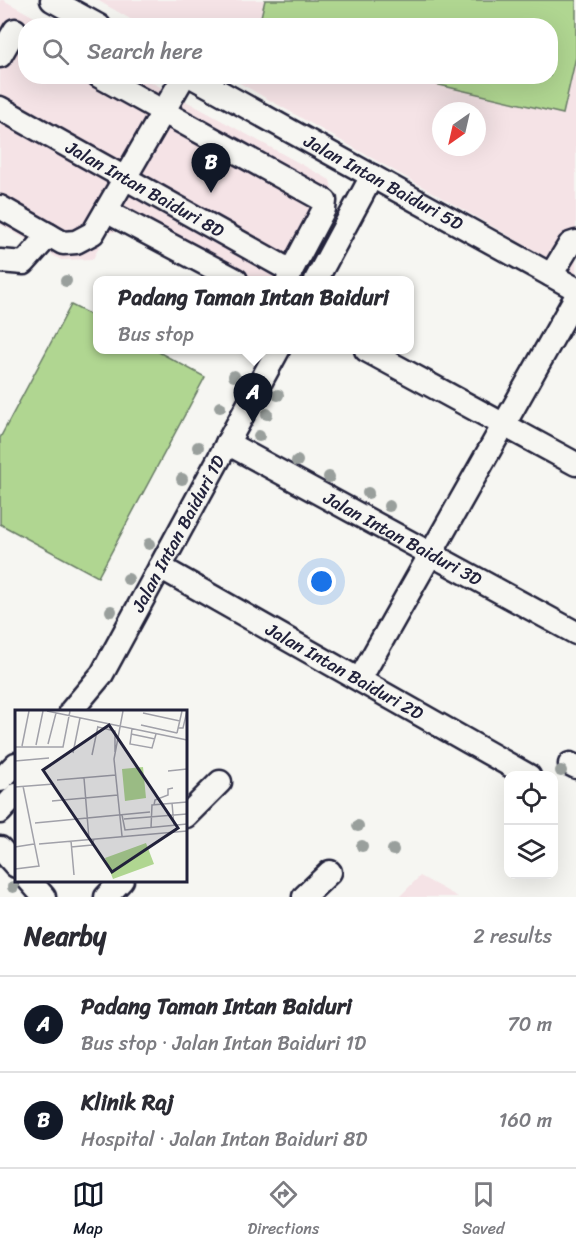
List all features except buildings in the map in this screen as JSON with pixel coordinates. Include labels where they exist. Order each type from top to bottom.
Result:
[{"type":"street","points":[[52,0],[85,18]]},
{"type":"street","points":[[0,56],[13,29]]},
{"type":"street","points":[[113,84],[325,201],[324,209],[290,276]]},
{"type":"street","points":[[0,207],[63,243],[76,242],[93,233],[180,84]]},
{"type":"street","name":"Jalan Intan Baiduri 5D","points":[[205,84],[576,289]]},
{"type":"street","name":"Jalan Intan Baiduri 8D","points":[[0,108],[125,178],[290,276]]},
{"type":"street","points":[[318,276],[372,176]]},
{"type":"street","points":[[106,211],[229,276]]},
{"type":"street","points":[[0,261],[24,263],[49,235]]},
{"type":"street","points":[[551,275],[570,244],[576,242]]},
{"type":"street","points":[[360,680],[576,297]]},
{"type":"street","name":"Jalan Intan Baiduri 1D","points":[[72,710],[102,674],[276,354]]},
{"type":"street","points":[[373,354],[576,464]]},
{"type":"street","name":"Jalan Intan Baiduri 3D","points":[[228,443],[576,633]]},
{"type":"street","name":"Jalan Intan Baiduri 2D","points":[[160,567],[520,771]]},
{"type":"street","points":[[0,780],[15,765]]},
{"type":"street","points":[[188,814],[220,782]]},
{"type":"street","points":[[0,812],[15,796]]},
{"type":"street","points":[[0,848],[15,865]]},
{"type":"street","points":[[304,897],[330,872]]},
{"type":"street","points":[[31,882],[44,897]]},
{"type":"street","points":[[106,897],[120,882]]},
{"type":"shaded area","points":[[0,0],[36,18],[18,18],[18,84],[155,84],[330,180],[337,207],[302,276],[213,276],[127,230],[106,233],[93,259],[61,260],[0,224]]},
{"type":"shaded area","points":[[97,0],[576,0],[576,274],[241,84],[558,84],[558,18],[129,18]]},
{"type":"shaded area","points":[[420,876],[458,897],[399,897]]},
{"type":"green space","points":[[265,0],[576,0],[576,57],[563,114],[435,84],[558,84],[558,18],[261,18]]},
{"type":"green space","points":[[71,305],[93,316],[93,354],[162,354],[205,377],[98,577],[0,524],[0,438]]},
{"type":"place","name":"Klinik Raj","points":[[211,193]]},
{"type":"place","name":"Padang Taman Intan Baiduri","points":[[253,423]]}]
